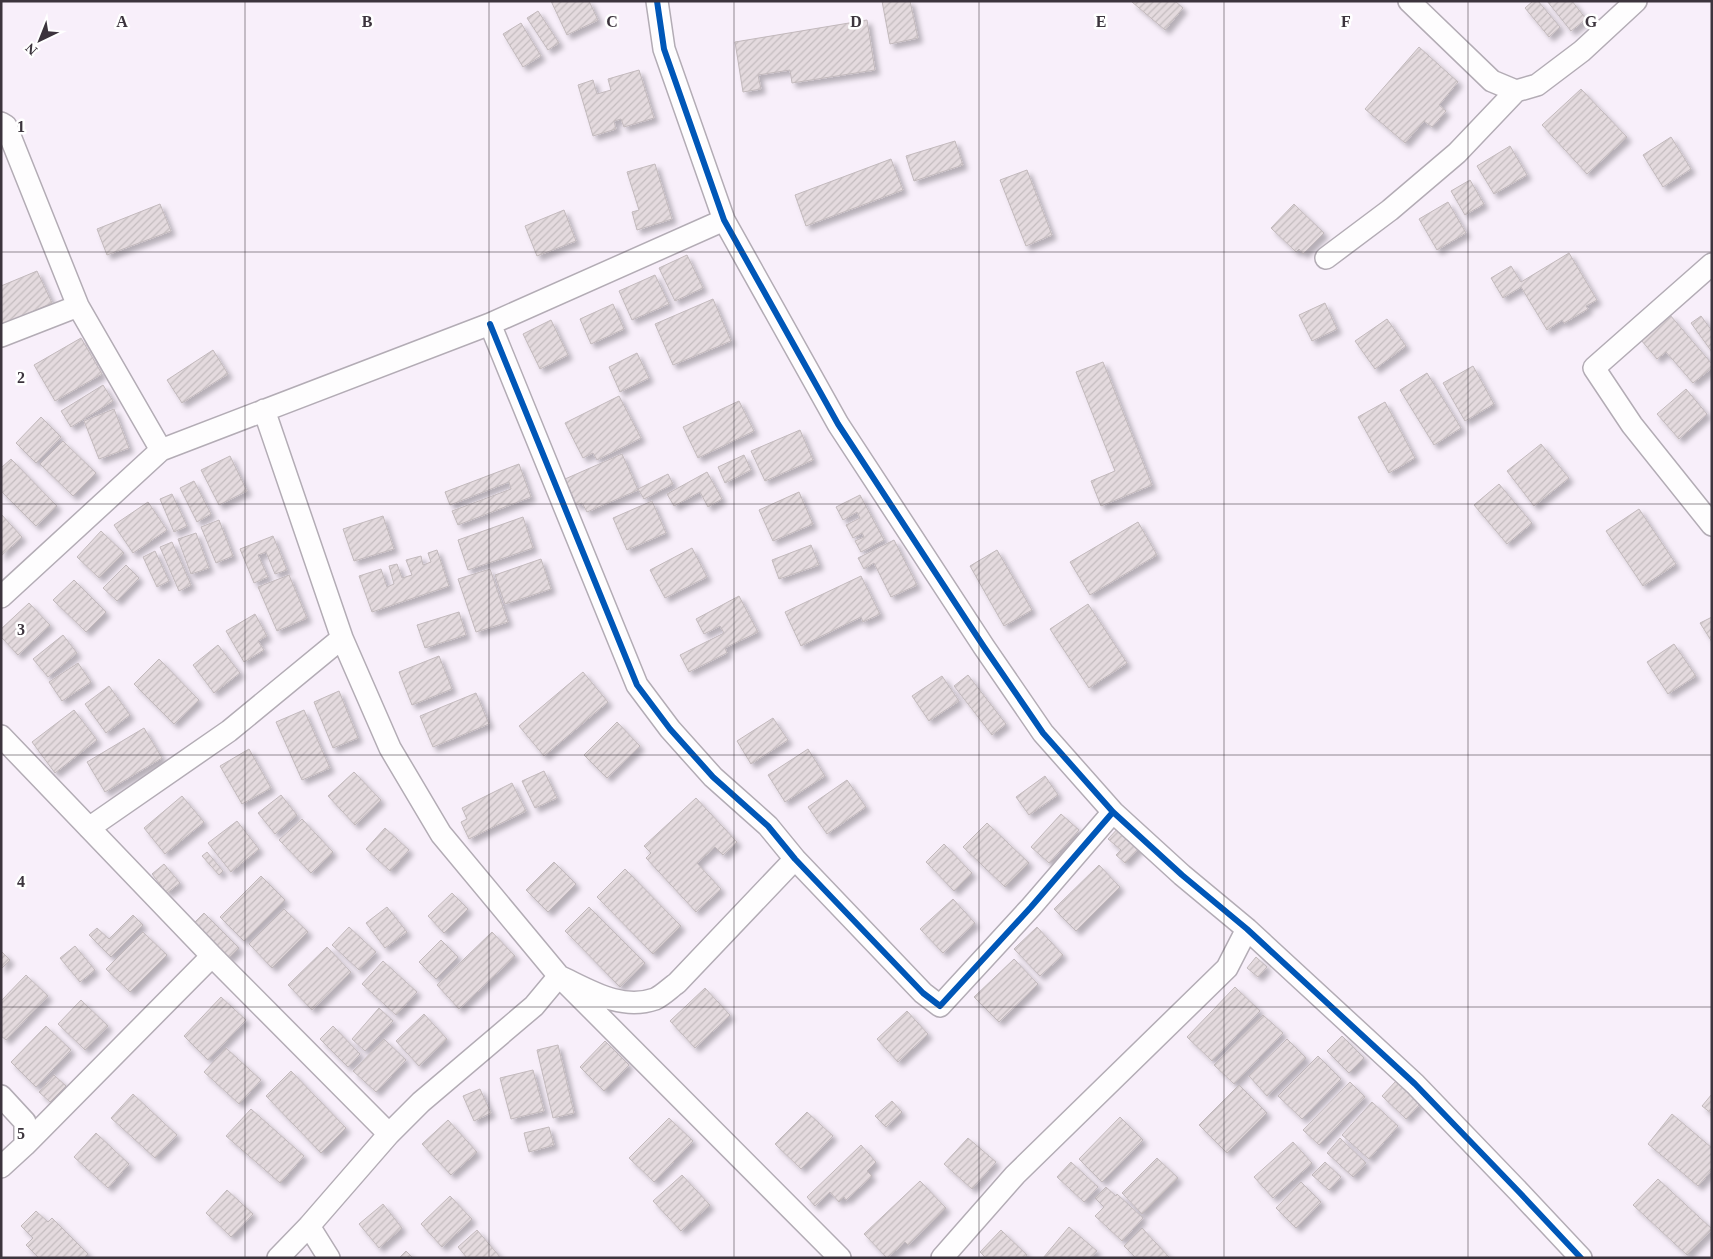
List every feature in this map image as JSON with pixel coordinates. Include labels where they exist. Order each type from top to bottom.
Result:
[{"type":"street","points":[[657,1],[664,49],[724,220],[838,424],[984,647],[1043,733],[1113,812],[1182,875],[1248,929],[1415,1084],[1581,1258]]},
{"type":"street","points":[[1409,1],[1492,80],[1516,91]]},
{"type":"street","points":[[1326,258],[1390,210],[1457,152],[1516,91],[1537,85],[1582,51],[1636,1]]},
{"type":"street","points":[[1,123],[6,126],[78,306],[161,450]]},
{"type":"street","points":[[1,597],[161,450],[490,324],[724,220]]},
{"type":"street","points":[[1712,264],[1594,368],[1632,425],[1712,525]]},
{"type":"street","points":[[1,336],[78,306]]},
{"type":"street","points":[[490,324],[637,685],[670,729],[713,777],[768,826],[796,859],[923,994],[940,1006],[1031,907],[1113,812]]},
{"type":"street","points":[[264,410],[342,638],[390,748],[441,834],[559,976],[840,1258]]},
{"type":"street","points":[[90,828],[228,731],[342,638]]},
{"type":"street","points":[[1,736],[212,956],[389,1134]]},
{"type":"street","points":[[559,976],[605,998],[633,1003],[656,998],[676,983],[796,859]]},
{"type":"street","points":[[952,1254],[1015,1175],[1227,968],[1248,929]]},
{"type":"street","points":[[1,1167],[212,956]]},
{"type":"street","points":[[278,1258],[309,1226],[389,1134],[421,1102],[534,1006],[559,976]]},
{"type":"street","points":[[1,1096],[25,1122],[25,1145]]},
{"type":"street","points":[[309,1226],[329,1258]]},
{"type":"building","points":[[551,1],[589,1],[598,20],[567,35]]},
{"type":"building","points":[[882,1],[910,1],[918,38],[890,44]]},
{"type":"building","points":[[1175,1],[1183,8],[1165,30],[1132,2]]},
{"type":"building","points":[[1533,1],[1538,1],[1560,27],[1549,37],[1525,8]]},
{"type":"building","points":[[1547,1],[1572,1],[1586,19],[1571,31]]},
{"type":"building","points":[[538,11],[559,43],[548,50],[527,18]]},
{"type":"building","points":[[867,20],[875,70],[792,83],[790,70],[758,75],[761,89],[743,92],[735,42]]},
{"type":"building","points":[[521,23],[541,56],[523,67],[503,34]]},
{"type":"building","points":[[1419,47],[1458,82],[1439,105],[1446,111],[1432,127],[1424,121],[1405,143],[1365,109]]},
{"type":"building","points":[[639,70],[654,118],[624,127],[621,119],[614,121],[616,129],[593,136],[578,85],[593,80],[597,94],[611,90],[608,79]]},
{"type":"building","points":[[1581,89],[1627,137],[1587,174],[1542,125]]},
{"type":"building","points":[[1671,137],[1691,169],[1663,187],[1643,155]]},
{"type":"building","points":[[955,141],[963,165],[914,181],[906,156]]},
{"type":"building","points":[[1510,146],[1527,175],[1494,194],[1477,166]]},
{"type":"building","points":[[891,159],[903,190],[806,226],[795,195]]},
{"type":"building","points":[[655,164],[672,219],[637,230],[632,212],[639,210],[627,172]]},
{"type":"building","points":[[1027,170],[1052,235],[1026,246],[1000,180]]},
{"type":"building","points":[[1470,180],[1484,204],[1465,215],[1451,191]]},
{"type":"building","points":[[1448,202],[1466,233],[1437,250],[1419,219]]},
{"type":"building","points":[[160,204],[171,231],[107,255],[97,229]]},
{"type":"building","points":[[1294,204],[1324,233],[1303,254],[1299,249],[1296,252],[1271,228]]},
{"type":"building","points":[[564,210],[576,241],[537,256],[525,226]]},
{"type":"building","points":[[1569,253],[1597,300],[1586,306],[1588,309],[1564,323],[1562,320],[1547,330],[1521,287],[1503,298],[1491,278],[1511,266],[1521,282]]},
{"type":"building","points":[[687,255],[703,288],[675,301],[659,268]]},
{"type":"building","points":[[37,271],[52,303],[2,325],[1,286]]},
{"type":"building","points":[[655,275],[669,304],[632,320],[619,291]]},
{"type":"building","points":[[713,299],[731,341],[673,365],[655,324]]},
{"type":"building","points":[[1325,303],[1337,329],[1312,341],[1299,315]]},
{"type":"building","points":[[613,304],[624,329],[591,344],[580,319]]},
{"type":"building","points":[[1670,315],[1712,364],[1712,368],[1693,383],[1666,352],[1657,359],[1641,340]]},
{"type":"building","points":[[1701,316],[1712,331],[1712,352],[1691,323]]},
{"type":"building","points":[[1387,319],[1406,346],[1375,369],[1355,341]]},
{"type":"building","points":[[551,320],[568,355],[540,369],[523,334]]},
{"type":"building","points":[[81,338],[102,374],[55,401],[34,365]]},
{"type":"building","points":[[213,350],[228,374],[182,403],[167,380]]},
{"type":"building","points":[[637,353],[649,378],[620,392],[609,367]]},
{"type":"building","points":[[1103,362],[1152,485],[1101,506],[1091,481],[1115,471],[1076,372]]},
{"type":"building","points":[[1473,366],[1494,404],[1465,421],[1443,383]]},
{"type":"building","points":[[1427,373],[1461,428],[1434,445],[1400,390]]},
{"type":"building","points":[[103,385],[113,401],[71,427],[61,411]]},
{"type":"building","points":[[1686,389],[1707,414],[1679,439],[1657,414]]},
{"type":"building","points":[[619,396],[641,438],[597,460],[593,453],[583,458],[565,423]]},
{"type":"building","points":[[739,401],[754,431],[698,458],[683,427]]},
{"type":"building","points":[[1385,402],[1415,458],[1389,473],[1358,417]]},
{"type":"building","points":[[114,409],[129,448],[99,459],[84,421]]},
{"type":"building","points":[[41,417],[61,437],[36,463],[16,443]]},
{"type":"building","points":[[800,430],[813,460],[765,481],[751,451]]},
{"type":"building","points":[[63,441],[96,473],[73,496],[40,464]]},
{"type":"building","points":[[1541,444],[1569,478],[1534,506],[1507,471]]},
{"type":"building","points":[[622,454],[638,490],[587,512],[582,503],[576,505],[565,479]]},
{"type":"building","points":[[744,455],[751,470],[725,483],[718,467]]},
{"type":"building","points":[[230,456],[247,491],[219,505],[201,470]]},
{"type":"building","points":[[11,459],[57,506],[36,526],[1,491],[1,468]]},
{"type":"building","points":[[519,464],[531,497],[458,525],[452,511],[511,489],[509,482],[450,505],[445,492]]},
{"type":"building","points":[[707,472],[722,499],[708,507],[700,492],[674,506],[667,494]]},
{"type":"building","points":[[668,474],[673,484],[644,499],[638,489]]},
{"type":"building","points":[[194,481],[211,514],[197,522],[180,488]]},
{"type":"building","points":[[1499,484],[1532,523],[1507,544],[1474,505]]},
{"type":"building","points":[[799,492],[813,524],[773,541],[759,510]]},
{"type":"building","points":[[172,494],[187,526],[174,532],[160,499]]},
{"type":"building","points":[[860,495],[884,540],[861,552],[855,541],[864,537],[862,533],[853,538],[846,525],[860,518],[857,512],[843,520],[836,507]]},
{"type":"building","points":[[652,501],[666,533],[627,550],[613,518]]},
{"type":"building","points":[[148,502],[167,530],[133,553],[114,525]]},
{"type":"building","points":[[1639,509],[1676,564],[1643,586],[1606,531]]},
{"type":"building","points":[[1,514],[22,537],[1,556]]},
{"type":"building","points":[[383,516],[394,549],[354,561],[343,529]]},
{"type":"building","points":[[523,517],[533,548],[468,570],[458,540]]},
{"type":"building","points":[[219,520],[233,556],[216,563],[201,527]]},
{"type":"building","points":[[1138,522],[1157,555],[1090,595],[1070,562]]},
{"type":"building","points":[[101,531],[124,553],[99,578],[77,557]]},
{"type":"building","points":[[196,533],[209,568],[191,574],[178,539]]},
{"type":"building","points":[[273,536],[287,570],[275,574],[266,552],[258,555],[268,577],[254,583],[240,549]]},
{"type":"building","points":[[894,540],[917,585],[891,597],[874,563],[864,569],[858,558]]},
{"type":"building","points":[[172,542],[191,585],[179,591],[160,547]]},
{"type":"building","points":[[811,545],[819,565],[779,579],[772,560]]},
{"type":"building","points":[[692,548],[707,577],[665,598],[650,570]]},
{"type":"building","points":[[437,550],[449,586],[372,612],[359,576],[381,569],[387,587],[394,584],[389,566],[397,564],[402,578],[412,575],[406,560],[421,556],[423,565],[431,562],[428,553]]},
{"type":"building","points":[[997,550],[1032,610],[1004,626],[970,566]]},
{"type":"building","points":[[155,551],[169,581],[157,587],[143,557]]},
{"type":"building","points":[[541,559],[551,589],[505,604],[495,575]]},
{"type":"building","points":[[126,565],[139,578],[117,601],[103,588]]},
{"type":"building","points":[[490,569],[508,622],[476,632],[458,579]]},
{"type":"building","points":[[289,575],[307,618],[277,631],[258,587]]},
{"type":"building","points":[[861,576],[880,614],[863,622],[861,617],[801,646],[785,612]]},
{"type":"building","points":[[74,580],[106,612],[86,632],[53,600]]},
{"type":"building","points":[[739,596],[758,632],[725,648],[727,653],[689,672],[680,655],[724,633],[720,626],[704,634],[696,619]]},
{"type":"building","points":[[29,603],[50,625],[18,655],[1,637],[1,629]]},
{"type":"building","points":[[1088,604],[1127,663],[1089,688],[1050,629]]},
{"type":"building","points":[[459,612],[466,635],[425,648],[417,625]]},
{"type":"building","points":[[255,614],[267,636],[258,641],[264,650],[244,662],[226,631]]},
{"type":"building","points":[[1712,617],[1712,642],[1700,623]]},
{"type":"building","points":[[63,635],[77,653],[48,677],[33,659]]},
{"type":"building","points":[[1674,644],[1696,676],[1668,694],[1647,662]]},
{"type":"building","points":[[218,645],[240,673],[214,693],[193,665]]},
{"type":"building","points":[[439,656],[452,689],[412,705],[399,672]]},
{"type":"building","points":[[159,659],[199,700],[174,724],[134,684]]},
{"type":"building","points":[[78,663],[91,682],[62,701],[49,682]]},
{"type":"building","points":[[583,672],[608,702],[544,756],[519,726]]},
{"type":"building","points":[[968,675],[1006,724],[992,735],[954,686]]},
{"type":"building","points":[[942,676],[959,701],[929,721],[912,696]]},
{"type":"building","points":[[109,686],[130,715],[106,733],[85,704]]},
{"type":"building","points":[[339,691],[358,738],[333,748],[314,702]]},
{"type":"building","points":[[476,693],[489,724],[433,747],[420,716]]},
{"type":"building","points":[[74,710],[97,740],[55,773],[32,742]]},
{"type":"building","points":[[304,710],[330,768],[302,780],[276,722]]},
{"type":"building","points":[[773,718],[788,740],[751,764],[737,741]]},
{"type":"building","points":[[617,722],[640,746],[607,778],[584,755]]},
{"type":"building","points":[[144,728],[162,758],[105,792],[87,762]]},
{"type":"building","points":[[249,749],[271,788],[242,804],[220,766]]},
{"type":"building","points":[[808,749],[825,776],[785,802],[768,775]]},
{"type":"building","points":[[544,771],[557,798],[535,808],[522,781]]},
{"type":"building","points":[[354,772],[381,800],[355,825],[328,796]]},
{"type":"building","points":[[1045,776],[1058,795],[1029,815],[1016,797]]},
{"type":"building","points":[[847,780],[866,807],[827,834],[808,807]]},
{"type":"building","points":[[512,783],[526,811],[469,839],[461,822],[467,819],[462,808]]},
{"type":"building","points":[[281,795],[297,815],[275,834],[258,813]]},
{"type":"building","points":[[182,796],[204,822],[165,854],[144,828]]},
{"type":"building","points":[[696,798],[737,842],[723,855],[715,847],[697,863],[721,889],[696,912],[646,858],[651,853],[644,846]]},
{"type":"building","points":[[1061,814],[1079,830],[1049,863],[1031,847]]},
{"type":"building","points":[[302,819],[333,852],[311,873],[279,840]]},
{"type":"building","points":[[237,821],[259,849],[231,872],[208,843]]},
{"type":"building","points":[[987,823],[1029,863],[1005,887],[963,847]]},
{"type":"building","points":[[1121,825],[1142,845],[1125,863],[1116,855],[1121,850],[1108,839]]},
{"type":"building","points":[[385,828],[409,850],[390,871],[366,849]]},
{"type":"building","points":[[944,844],[972,873],[954,891],[926,862]]},
{"type":"building","points":[[207,852],[223,871],[219,875],[202,856]]},
{"type":"building","points":[[554,862],[576,884],[548,912],[526,890]]},
{"type":"building","points":[[164,864],[180,883],[167,893],[152,874]]},
{"type":"building","points":[[1099,865],[1120,887],[1076,931],[1054,909]]},
{"type":"building","points":[[625,869],[681,926],[653,954],[597,897]]},
{"type":"building","points":[[261,876],[285,900],[244,941],[220,917]]},
{"type":"building","points":[[452,893],[468,909],[444,933],[428,916]]},
{"type":"building","points":[[953,899],[975,923],[943,953],[920,929]]},
{"type":"building","points":[[387,907],[407,932],[385,948],[366,923]]},
{"type":"building","points":[[589,907],[645,963],[620,987],[565,931]]},
{"type":"building","points":[[284,909],[308,932],[272,968],[249,944]]},
{"type":"building","points":[[204,913],[239,948],[228,959],[193,924]]},
{"type":"building","points":[[133,915],[143,925],[111,957],[89,935],[97,928],[109,939]]},
{"type":"building","points":[[349,927],[376,952],[359,970],[332,945]]},
{"type":"building","points":[[1037,927],[1063,955],[1040,976],[1014,949]]},
{"type":"building","points":[[143,932],[167,955],[130,992],[106,969]]},
{"type":"building","points":[[492,932],[515,956],[459,1009],[437,985]]},
{"type":"building","points":[[441,940],[458,957],[436,979],[419,962]]},
{"type":"building","points":[[75,946],[95,970],[80,982],[60,958]]},
{"type":"building","points":[[327,947],[351,972],[312,1010],[288,985]]},
{"type":"building","points":[[1,951],[10,960],[1,969]]},
{"type":"building","points":[[1256,957],[1267,967],[1258,977],[1247,968]]},
{"type":"building","points":[[1014,959],[1038,984],[999,1022],[974,997]]},
{"type":"building","points":[[383,961],[417,992],[396,1015],[362,984]]},
{"type":"building","points":[[26,975],[48,996],[6,1040],[1,1036],[1,1001]]},
{"type":"building","points":[[1235,987],[1260,1011],[1212,1061],[1187,1037]]},
{"type":"building","points":[[705,988],[730,1015],[695,1048],[670,1021]]},
{"type":"building","points":[[221,997],[246,1020],[208,1060],[184,1036]]},
{"type":"building","points":[[81,1000],[108,1026],[85,1050],[58,1024]]},
{"type":"building","points":[[379,1008],[393,1021],[365,1051],[352,1039]]},
{"type":"building","points":[[907,1011],[928,1034],[898,1062],[877,1039]]},
{"type":"building","points":[[424,1014],[447,1039],[419,1066],[396,1041]]},
{"type":"building","points":[[1263,1015],[1283,1033],[1234,1084],[1214,1065]]},
{"type":"building","points":[[46,1026],[71,1050],[36,1087],[11,1062]]},
{"type":"building","points":[[333,1026],[360,1054],[348,1067],[320,1039]]},
{"type":"building","points":[[1342,1036],[1364,1058],[1349,1073],[1327,1051]]},
{"type":"building","points":[[384,1039],[406,1060],[376,1092],[353,1071]]},
{"type":"building","points":[[1287,1039],[1306,1058],[1267,1096],[1249,1076]]},
{"type":"building","points":[[605,1041],[629,1065],[604,1091],[580,1067]]},
{"type":"building","points":[[558,1045],[574,1113],[553,1118],[537,1050]]},
{"type":"building","points":[[226,1048],[261,1080],[239,1104],[204,1072]]},
{"type":"building","points":[[1318,1056],[1341,1079],[1302,1119],[1278,1096]]},
{"type":"building","points":[[533,1070],[544,1111],[511,1119],[500,1078]]},
{"type":"building","points":[[291,1071],[346,1128],[321,1153],[266,1096]]},
{"type":"building","points":[[54,1075],[66,1086],[50,1102],[39,1092]]},
{"type":"building","points":[[1396,1081],[1420,1104],[1406,1119],[1382,1096]]},
{"type":"building","points":[[1350,1082],[1365,1097],[1319,1145],[1303,1130]]},
{"type":"building","points":[[1239,1085],[1267,1113],[1227,1153],[1199,1125]]},
{"type":"building","points":[[480,1089],[491,1113],[474,1121],[463,1096]]},
{"type":"building","points":[[133,1094],[177,1135],[155,1158],[111,1118]]},
{"type":"building","points":[[1712,1094],[1712,1114],[1702,1106]]},
{"type":"building","points":[[892,1101],[902,1112],[886,1127],[875,1116]]},
{"type":"building","points":[[1372,1102],[1398,1126],[1369,1159],[1342,1135]]},
{"type":"building","points":[[251,1109],[304,1156],[280,1183],[226,1136]]},
{"type":"building","points":[[807,1112],[833,1136],[801,1169],[775,1144]]},
{"type":"building","points":[[1672,1114],[1712,1148],[1712,1170],[1698,1186],[1648,1144]]},
{"type":"building","points":[[1120,1117],[1143,1140],[1102,1182],[1079,1159]]},
{"type":"building","points":[[669,1118],[693,1141],[654,1182],[629,1158]]},
{"type":"building","points":[[448,1120],[477,1152],[451,1175],[422,1144]]},
{"type":"building","points":[[549,1127],[554,1145],[529,1152],[524,1133]]},
{"type":"building","points":[[96,1133],[129,1164],[108,1188],[74,1157]]},
{"type":"building","points":[[968,1138],[996,1162],[972,1189],[944,1164]]},
{"type":"building","points":[[1340,1138],[1366,1163],[1353,1177],[1327,1153]]},
{"type":"building","points":[[1293,1142],[1312,1163],[1273,1198],[1254,1177]]},
{"type":"building","points":[[861,1145],[876,1162],[867,1171],[872,1176],[846,1200],[844,1197],[839,1202],[830,1192],[815,1206],[807,1197]]},
{"type":"building","points":[[1157,1158],[1178,1178],[1142,1214],[1122,1193]]},
{"type":"building","points":[[1071,1162],[1098,1187],[1084,1202],[1057,1177]]},
{"type":"building","points":[[1325,1162],[1341,1177],[1329,1190],[1312,1175]]},
{"type":"building","points":[[682,1175],[710,1205],[681,1231],[653,1201]]},
{"type":"building","points":[[1658,1179],[1712,1229],[1687,1255],[1633,1205]]},
{"type":"building","points":[[920,1181],[946,1208],[908,1245],[905,1242],[887,1258],[864,1234]]},
{"type":"building","points":[[1301,1182],[1321,1202],[1296,1228],[1276,1208]]},
{"type":"building","points":[[1106,1187],[1116,1196],[1117,1194],[1143,1218],[1122,1241],[1095,1216],[1104,1207],[1095,1198]]},
{"type":"building","points":[[227,1190],[253,1214],[231,1237],[206,1213]]},
{"type":"building","points":[[450,1196],[472,1219],[442,1247],[421,1224]]},
{"type":"building","points":[[383,1204],[402,1228],[379,1248],[359,1224]]},
{"type":"building","points":[[36,1211],[48,1222],[52,1218],[88,1254],[84,1258],[39,1258],[26,1245],[33,1238],[21,1226]]},
{"type":"building","points":[[1069,1227],[1097,1251],[1091,1258],[1043,1258]]},
{"type":"building","points":[[1142,1228],[1170,1258],[1136,1258],[1124,1246]]},
{"type":"building","points":[[477,1230],[501,1258],[467,1258],[458,1247]]},
{"type":"building","points":[[1001,1230],[1027,1255],[1025,1258],[986,1258],[980,1252]]},
{"type":"building","points":[[406,1251],[413,1258],[399,1258]]},
{"type":"cycle path","points":[[657,1],[664,49],[724,220],[838,424],[984,647],[1043,733],[1113,812],[1182,875],[1247,929],[1415,1084],[1581,1258]]},
{"type":"cycle path","points":[[490,324],[637,685],[670,729],[713,777],[768,826],[795,859],[923,993],[940,1006],[1031,907],[1113,812]]}]
